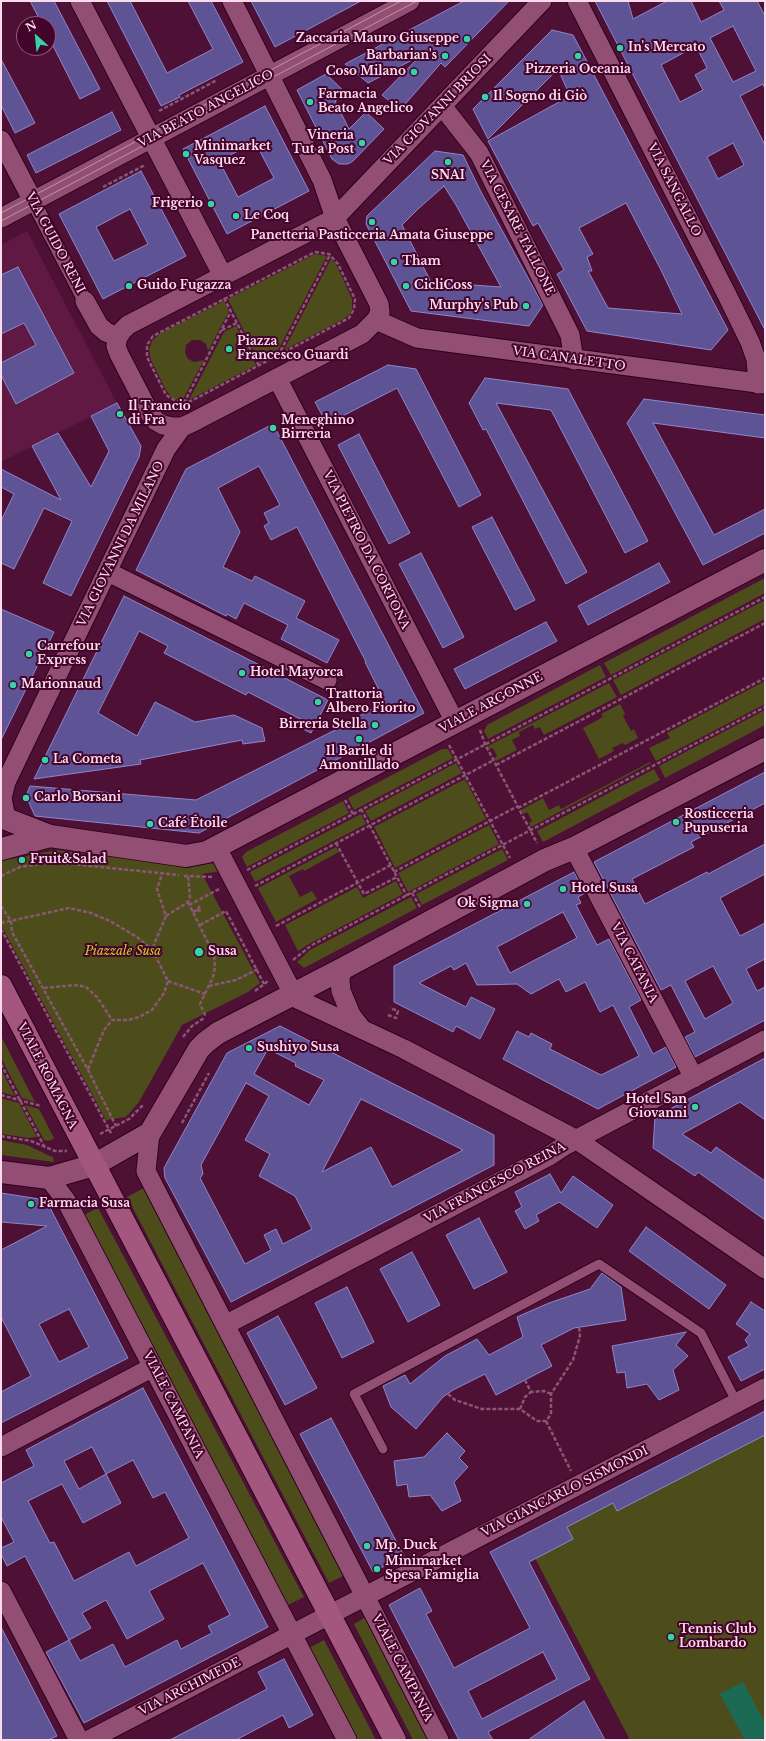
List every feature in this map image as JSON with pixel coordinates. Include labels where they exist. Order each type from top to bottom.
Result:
[{"type":"main road","name":"VIALE ROMAGNA","points":[[1,986],[94,1165]]},
{"type":"main road","points":[[94,1165],[395,1740]]},
{"type":"street","points":[[80,1],[223,276]]},
{"type":"street","points":[[232,1],[322,180],[335,218],[379,304],[380,312],[376,320],[362,334],[182,427],[163,425],[156,421],[150,414],[116,346],[118,337],[128,325],[335,218]]},
{"type":"street","name":"VIA BEATO ANGELICO","points":[[1,218],[410,1]]},
{"type":"street","name":"VIA SANGALLO","points":[[577,1],[730,302],[756,359],[762,384]]},
{"type":"street","name":"VIA GIOVANNI BRIOSI","points":[[335,218],[538,3]]},
{"type":"street","name":"VIA CESARE TALLONE","points":[[442,106],[479,153],[570,335],[574,360]]},
{"type":"street","name":"VIA GUIDO RENI","points":[[1,140],[99,326],[106,332],[118,337]]},
{"type":"street","name":"VIA CANALETTO","points":[[376,320],[417,338],[762,384]]},
{"type":"street","name":"VIA PIETRO DA CORTONA","points":[[277,378],[455,722]]},
{"type":"street","name":"VIA GIOVANNI DA MILANO","points":[[4,818],[2,798],[6,782],[166,449],[182,427]]},
{"type":"street","name":"VIALE ARGONNE","points":[[217,848],[765,560]]},
{"type":"street","points":[[108,572],[327,680]]},
{"type":"street","points":[[1,1172],[50,1178],[94,1165],[150,1133],[199,1049],[218,1033],[291,996],[545,860],[574,848],[765,748]]},
{"type":"street","points":[[4,818],[50,836],[186,856],[198,855],[217,848],[289,986],[291,996]]},
{"type":"street","points":[[1,850],[50,836]]},
{"type":"street","name":"VIA CATANIA","points":[[574,848],[694,1078]]},
{"type":"street","points":[[342,969],[340,979],[344,1003],[362,1029]]},
{"type":"street","points":[[291,996],[362,1029],[577,1140],[765,1269]]},
{"type":"street","name":"VIA FRANCESCO REINA","points":[[224,1325],[549,1156],[765,1040]]},
{"type":"street","name":"VIALE CAMPANIA","points":[[150,1133],[146,1171],[439,1740]]},
{"type":"street","name":"VIALE CAMPANIA","points":[[50,1178],[67,1202],[347,1740]]},
{"type":"street","points":[[1,1447],[153,1367]]},
{"type":"street","name":"VIA GIANCARLO SISMONDI","points":[[365,1596],[765,1388]]},
{"type":"street","points":[[1,1591],[79,1740]]},
{"type":"street","points":[[292,1634],[365,1596]]},
{"type":"street","name":"VIA ARCHIMEDE","points":[[88,1740],[292,1634]]},
{"type":"lane","points":[[383,1449],[354,1394],[599,1264],[701,1333],[737,1402]]},
{"type":"path","points":[[159,111],[217,80]]},
{"type":"path","points":[[103,187],[146,165]]},
{"type":"path","points":[[322,252],[330,255],[336,261],[352,292],[355,303],[353,313],[343,322],[191,401],[184,403],[172,400],[164,392],[147,357],[147,345],[156,334],[224,298],[312,253],[322,252]]},
{"type":"path","points":[[278,356],[330,255]]},
{"type":"path","points":[[224,298],[259,366]]},
{"type":"path","points":[[184,403],[231,311]]},
{"type":"path","points":[[221,331],[237,323]]},
{"type":"path","points":[[245,871],[765,597]]},
{"type":"path","points":[[496,765],[765,623]]},
{"type":"path","points":[[394,872],[765,678]]},
{"type":"path","points":[[264,984],[312,945],[765,707]]},
{"type":"path","points":[[478,726],[485,744],[538,846]]},
{"type":"path","points":[[448,743],[511,860]]},
{"type":"path","points":[[254,887],[494,760]]},
{"type":"path","points":[[345,799],[353,814]]},
{"type":"path","points":[[362,809],[407,896]]},
{"type":"path","points":[[336,843],[364,894],[397,877]]},
{"type":"path","points":[[1,876],[20,867],[52,862],[162,874],[216,877]]},
{"type":"path","points":[[274,926],[391,865]]},
{"type":"path","points":[[162,874],[157,889],[166,916]]},
{"type":"path","points":[[188,876],[190,897],[189,904],[214,955],[215,967],[209,986],[200,1004],[206,1017]]},
{"type":"path","points":[[152,949],[166,916],[222,888]]},
{"type":"path","points":[[412,893],[420,908]]},
{"type":"path","points":[[1,906],[11,921],[12,932],[88,1070],[116,1126]]},
{"type":"path","points":[[193,912],[200,906]]},
{"type":"path","points":[[1,924],[69,908],[91,913],[110,921],[137,937],[152,949],[168,981],[205,994]]},
{"type":"path","points":[[197,910],[203,911]]},
{"type":"path","points":[[200,925],[226,911],[267,989]]},
{"type":"path","points":[[1,929],[109,1130]]},
{"type":"path","points":[[209,986],[236,980],[262,966]]},
{"type":"path","points":[[112,1020],[128,1020],[139,1017],[152,1010],[164,993],[168,981]]},
{"type":"path","points":[[44,988],[76,986],[86,987],[97,997],[112,1020]]},
{"type":"path","points":[[388,1015],[396,1018],[398,1015],[398,1011],[390,1008]]},
{"type":"path","points":[[88,1070],[104,1030],[112,1020]]},
{"type":"path","points":[[1,1064],[44,1147]]},
{"type":"path","points":[[182,1123],[209,1073]]},
{"type":"path","points":[[1,1095],[42,1106]]},
{"type":"path","points":[[1,1136],[31,1141],[55,1152],[65,1152]]},
{"type":"path","points":[[448,1394],[455,1400],[482,1409],[520,1409],[537,1422],[546,1421],[551,1414],[551,1394],[573,1360],[580,1336],[579,1326]]},
{"type":"path","points":[[525,1380],[531,1392]]},
{"type":"path","points":[[520,1409],[525,1397],[531,1392],[544,1391],[551,1394]]},
{"type":"path","points":[[546,1421],[572,1472]]},
{"type":"shaded area","points":[[27,231],[117,403],[1,462],[1,245]]},
{"type":"shaded area","points":[[743,1682],[765,1723],[765,1737],[759,1740],[745,1740],[720,1694]]},
{"type":"green space","points":[[315,254],[327,256],[276,354],[260,363],[228,299]]},
{"type":"green space","points":[[331,259],[336,264],[352,299],[352,309],[350,314],[342,320],[284,350]]},
{"type":"green space","points":[[224,301],[229,311],[208,351],[206,344],[200,340],[192,340],[186,345],[185,353],[188,359],[194,362],[204,360],[182,401],[172,398],[166,390],[151,360],[149,350],[152,341],[159,334]]},
{"type":"green space","points":[[236,326],[256,365],[189,400],[224,332]]},
{"type":"green space","points":[[765,578],[765,593],[611,675],[604,663]]},
{"type":"green space","points":[[765,600],[765,619],[621,695],[613,680]]},
{"type":"green space","points":[[600,665],[606,677],[488,739],[484,731],[487,725]]},
{"type":"green space","points":[[765,681],[765,704],[656,761],[649,748],[670,738],[667,733]]},
{"type":"green space","points":[[609,683],[617,697],[544,735],[540,727],[535,729],[533,725],[519,732],[520,736],[512,740],[517,750],[496,761],[494,758],[497,756],[493,748],[490,749],[488,746]]},
{"type":"green space","points":[[620,704],[625,714],[623,716],[631,731],[634,729],[638,738],[625,745],[623,743],[612,748],[614,751],[599,759],[583,728],[603,717],[601,714]]},
{"type":"green space","points":[[765,710],[765,725],[665,778],[659,766]]},
{"type":"green space","points":[[442,749],[448,749],[453,758],[354,810],[348,798]]},
{"type":"green space","points":[[650,762],[651,763],[531,827],[529,823],[532,821],[527,812],[524,814],[521,810],[543,798],[549,810],[559,805],[561,809]]},
{"type":"green space","points":[[456,763],[462,773],[371,821],[365,811]]},
{"type":"green space","points":[[654,769],[660,780],[543,842],[537,831]]},
{"type":"green space","points":[[465,779],[486,819],[395,868],[374,827]]},
{"type":"green space","points":[[343,801],[349,813],[247,867],[242,857],[246,852]]},
{"type":"green space","points":[[361,814],[366,824],[255,882],[250,872]]},
{"type":"green space","points":[[489,825],[499,844],[408,892],[398,873]]},
{"type":"green space","points":[[336,847],[339,852],[304,871],[303,869],[289,876],[300,897],[312,891],[317,899],[276,922],[258,888]]},
{"type":"green space","points":[[502,849],[508,860],[422,905],[416,894]]},
{"type":"green space","name":"Piazzale Susa","points":[[56,850],[188,866],[211,863],[217,865],[221,871],[202,874],[260,983],[248,992],[182,1025],[139,1102],[126,1117],[106,1120],[1,925],[1,861]]},
{"type":"green space","points":[[396,881],[403,894],[298,951],[285,925],[357,887],[363,898]]},
{"type":"green space","points":[[411,897],[417,908],[304,968],[297,962],[310,950]]},
{"type":"green space","points":[[1,1036],[35,1102],[22,1098],[1,1058]]},
{"type":"green space","points":[[1,1069],[15,1096],[1,1092]]},
{"type":"green space","points":[[1,1098],[19,1103],[37,1137],[29,1138],[1,1134]]},
{"type":"green space","points":[[25,1105],[39,1109],[54,1138],[53,1139],[48,1141],[44,1140]]},
{"type":"green space","points":[[1,1140],[27,1145],[53,1157],[54,1162],[1,1155]]},
{"type":"green space","points":[[144,1188],[345,1575],[329,1583],[127,1197]]},
{"type":"green space","points":[[98,1208],[304,1597],[288,1605],[84,1215]]},
{"type":"green space","name":"Tennis Club Lombardo","points":[[765,1411],[765,1740],[630,1740],[523,1535]]},
{"type":"green space","points":[[369,1615],[433,1740],[413,1740],[354,1624]]},
{"type":"green space","points":[[324,1640],[376,1740],[356,1740],[309,1648]]},
{"type":"building","points":[[30,1],[54,1],[100,89],[80,99],[56,52],[56,16],[38,16]]},
{"type":"building","points":[[107,1],[130,1],[167,73],[213,49],[188,1],[211,1],[243,62],[161,106]]},
{"type":"building","points":[[251,1],[361,1],[275,47]]},
{"type":"building","points":[[464,1],[509,1],[445,67],[441,63],[400,110],[382,95],[420,56],[368,83],[345,64]]},
{"type":"building","points":[[595,1],[628,1],[633,19],[667,1],[691,1],[701,22],[724,10],[719,1],[757,1],[765,16],[765,89],[763,84],[740,96],[765,145],[765,330]],"holes":[[[733,26],[756,71],[733,82],[710,38]],[[696,46],[707,68],[695,75],[703,90],[680,102],[661,65]],[[733,143],[744,165],[718,179],[707,157]]]},
{"type":"building","points":[[552,30],[573,35],[728,330],[711,350],[587,331],[557,274],[564,270],[538,223],[533,226],[488,141],[570,96],[558,69],[488,139],[473,109]],"holes":[[[626,203],[682,314],[608,308],[588,271],[592,271],[587,257],[593,254],[579,228]]]},
{"type":"building","points":[[1,59],[35,123],[15,133],[1,105]]},
{"type":"building","points":[[326,74],[347,94],[335,101],[349,129],[366,112],[384,129],[353,161],[348,164],[339,164],[332,159],[297,90]]},
{"type":"building","points":[[265,106],[309,191],[227,234],[183,149]],"holes":[[[255,142],[274,178],[238,197],[219,161]]]},
{"type":"building","points":[[112,112],[121,130],[36,173],[27,155]]},
{"type":"building","points":[[435,151],[463,155],[481,192],[543,305],[529,326],[411,311],[366,224],[367,216]],"holes":[[[444,186],[501,287],[431,282],[402,225]]]},
{"type":"building","points":[[141,171],[186,256],[103,299],[59,214]],"holes":[[[130,209],[148,244],[114,261],[96,227]]]},
{"type":"building","points":[[18,267],[74,373],[16,404],[1,375],[1,363],[36,345],[24,323],[1,334],[1,275]]},
{"type":"building","points":[[388,365],[416,369],[481,495],[459,507],[397,388],[327,424],[315,402]]},
{"type":"building","points":[[485,378],[568,389],[648,541],[625,553],[551,410],[496,403],[587,572],[566,584],[486,429],[483,430],[469,403]]},
{"type":"building","points":[[644,399],[765,415],[765,438],[653,423],[714,535],[765,509],[765,533],[703,565],[627,423]]},
{"type":"building","points":[[117,403],[141,446],[139,457],[71,596],[43,583],[72,521],[44,508],[14,569],[1,563],[1,521],[14,494],[1,487],[1,469],[61,500],[32,446],[58,433],[91,487],[109,451],[91,416]]},
{"type":"building","points":[[273,424],[424,713],[199,833],[35,816],[26,796],[30,786],[196,800],[341,727],[385,702],[297,527],[271,540],[264,526],[269,523],[264,513],[280,505],[259,466],[218,488],[240,532],[223,567],[252,581],[255,576],[305,601],[296,618],[339,640],[327,663],[281,639],[288,625],[244,603],[236,619],[227,614],[226,616],[136,570],[186,469]]},
{"type":"building","points":[[359,434],[410,533],[389,544],[338,445]]},
{"type":"building","points":[[492,517],[535,600],[515,610],[472,527]]},
{"type":"building","points":[[421,553],[464,637],[443,648],[399,564]]},
{"type":"building","points":[[659,563],[670,582],[588,625],[578,606]]},
{"type":"building","points":[[124,596],[328,700],[311,733],[299,727],[302,720],[248,692],[246,695],[164,653],[168,646],[139,631],[98,713],[137,736],[155,702],[195,722],[234,715],[262,728],[265,741],[243,744],[242,740],[140,760],[141,764],[34,779]]},
{"type":"building","points":[[1,609],[54,632],[1,740]]},
{"type":"building","points":[[546,622],[557,641],[465,689],[454,669]]},
{"type":"building","points":[[765,772],[765,803],[691,842],[694,847],[632,879],[645,904],[707,872],[708,874],[765,844],[765,874],[720,898],[740,936],[765,923],[765,959],[746,969],[757,991],[765,987],[765,1020],[695,1057],[685,1037],[695,1032],[671,985],[661,990],[594,862]],"holes":[[[713,966],[733,1003],[705,1019],[685,981]]]},
{"type":"building","points":[[574,872],[585,893],[578,897],[581,903],[576,905],[597,945],[609,939],[641,1000],[629,1007],[653,1054],[666,1047],[676,1067],[598,1109],[503,1059],[517,1031],[529,1037],[531,1033],[552,1044],[550,1049],[601,1075],[639,1056],[613,1005],[600,1012],[585,982],[566,992],[559,979],[531,994],[517,984],[477,985],[466,963],[454,970],[451,966],[419,983],[466,1007],[471,997],[495,1009],[480,1039],[456,1026],[453,1032],[394,1002],[394,966]],"holes":[[[563,912],[577,938],[510,973],[497,947]]]},
{"type":"building","points":[[280,1026],[494,1135],[494,1165],[231,1302],[165,1178],[164,1168],[227,1053]],"holes":[[[268,1049],[296,1063],[295,1066],[324,1080],[309,1105],[254,1074]],[[246,1083],[269,1096],[245,1140],[270,1154],[259,1176],[295,1196],[312,1229],[283,1244],[276,1229],[264,1235],[271,1250],[245,1264],[200,1178],[203,1174],[201,1165]],[[361,1099],[463,1150],[392,1187],[371,1147],[322,1172]]]},
{"type":"building","points":[[765,1058],[765,1120],[740,1102],[682,1134],[711,1153],[716,1147],[765,1181],[765,1220],[698,1172],[695,1176],[653,1148],[655,1117]]},
{"type":"building","points":[[550,1174],[561,1193],[573,1176],[613,1205],[597,1228],[559,1202],[536,1215],[539,1221],[525,1229],[515,1211],[522,1207],[515,1192]]},
{"type":"building","points":[[1,1193],[46,1200],[128,1358],[1,1423],[1,1392],[31,1376],[1,1317],[1,1250],[47,1226],[1,1222]],"holes":[[[69,1309],[89,1347],[59,1362],[39,1324]]]},
{"type":"building","points":[[479,1218],[507,1272],[474,1289],[446,1235]]},
{"type":"building","points":[[646,1227],[726,1285],[709,1309],[629,1251]]},
{"type":"building","points":[[412,1252],[440,1305],[408,1322],[380,1269]]},
{"type":"building","points":[[602,1273],[621,1287],[626,1320],[574,1328],[541,1345],[552,1366],[496,1395],[485,1374],[453,1390],[443,1397],[416,1429],[391,1407],[383,1386],[405,1375],[410,1384],[445,1356],[477,1339],[489,1355],[523,1337],[517,1317],[549,1303],[590,1289]]},
{"type":"building","points":[[347,1287],[374,1342],[342,1358],[315,1303]]},
{"type":"building","points":[[751,1302],[765,1311],[765,1369],[741,1381],[728,1357],[749,1346],[745,1340],[750,1334],[736,1324]]},
{"type":"building","points":[[278,1316],[317,1388],[285,1405],[247,1333]]},
{"type":"building","points":[[686,1332],[676,1345],[688,1356],[673,1370],[679,1390],[659,1400],[647,1384],[627,1388],[625,1372],[617,1373],[612,1346]]},
{"type":"building","points":[[143,1388],[268,1627],[84,1723],[46,1652],[69,1640],[25,1556],[7,1566],[1,1554],[1,1548],[14,1542],[1,1517],[1,1483],[34,1466],[26,1450]],"holes":[[[92,1447],[106,1474],[79,1489],[64,1461]],[[133,1460],[153,1498],[165,1492],[189,1538],[136,1566],[129,1552],[74,1581],[54,1542],[50,1543],[28,1501],[62,1484],[83,1523],[121,1503],[106,1474]],[[203,1563],[230,1615],[208,1626],[212,1633],[181,1649],[177,1640],[125,1667],[113,1644],[80,1661],[69,1640],[91,1628],[82,1613],[106,1600],[127,1639],[164,1619],[149,1591]]]},
{"type":"building","points":[[765,1411],[765,1435],[617,1511],[613,1503],[567,1527],[573,1539],[529,1562],[590,1679],[488,1732],[493,1740],[459,1740],[389,1605],[420,1588],[432,1611],[426,1614],[454,1668],[530,1628],[490,1552]],"holes":[[[543,1652],[557,1679],[482,1719],[468,1691]]]},
{"type":"building","points":[[331,1418],[404,1556],[373,1572],[300,1434]]},
{"type":"building","points":[[447,1433],[465,1451],[459,1458],[468,1467],[454,1482],[461,1501],[442,1511],[430,1495],[409,1497],[407,1484],[397,1486],[394,1461],[424,1457]]},
{"type":"building","points":[[1,1627],[57,1736],[48,1740],[1,1740]]},
{"type":"building","points":[[284,1659],[313,1715],[289,1728],[283,1715],[236,1740],[170,1740],[267,1689],[258,1672]]},
{"type":"building","points":[[584,1701],[605,1740],[528,1740]]},
{"type":"tram line","points":[[1,213],[401,1]]},
{"type":"tram line","points":[[1,221],[417,1]]},
{"type":"place","name":"Zaccaria Mauro Giuseppe","points":[[467,39]]},
{"type":"place","name":"In's Mercato","points":[[620,48]]},
{"type":"place","name":"Barbarian's","points":[[445,56]]},
{"type":"place","name":"Pizzeria Oceania","points":[[578,56]]},
{"type":"place","name":"Coso Milano","points":[[414,72]]},
{"type":"place","name":"Il Sogno di Giò","points":[[485,97]]},
{"type":"place","name":"Farmacia Beato Angelico","points":[[310,102]]},
{"type":"place","name":"Vineria Tut a Post","points":[[362,143]]},
{"type":"place","name":"Minimarket Vasquez","points":[[186,154]]},
{"type":"place","name":"SNAI","points":[[448,162]]},
{"type":"place","name":"Frigerio","points":[[211,204]]},
{"type":"place","name":"Le Coq","points":[[236,216]]},
{"type":"place","name":"Panetteria Pasticceria Amata Giuseppe","points":[[372,222]]},
{"type":"place","name":"Tham","points":[[394,262]]},
{"type":"place","name":"Guido Fugazza","points":[[129,286]]},
{"type":"place","name":"CicliCoss","points":[[406,286]]},
{"type":"place","name":"Murphy's Pub","points":[[526,306]]},
{"type":"place","name":"Piazza Francesco Guardi","points":[[229,349]]},
{"type":"place","name":"Il Trancio di Fra","points":[[120,414]]},
{"type":"place","name":"Meneghino Birreria","points":[[273,428]]},
{"type":"place","name":"Carrefour Express","points":[[29,654]]},
{"type":"place","name":"Hotel Mayorca","points":[[242,673]]},
{"type":"place","name":"Marionnaud","points":[[13,685]]},
{"type":"place","name":"Trattoria Albero Fiorito","points":[[318,702]]},
{"type":"place","name":"Birreria Stella","points":[[375,725]]},
{"type":"place","name":"Il Barile di Amontillado","points":[[359,739]]},
{"type":"place","name":"La Cometa","points":[[45,760]]},
{"type":"place","name":"Carlo Borsani","points":[[26,798]]},
{"type":"place","name":"Rosticceria Pupuseria","points":[[676,822]]},
{"type":"place","name":"Café Étoile","points":[[150,824]]},
{"type":"place","name":"Fruit&Salad","points":[[22,860]]},
{"type":"place","name":"Hotel Susa","points":[[563,889]]},
{"type":"place","name":"Ok Sigma","points":[[527,904]]},
{"type":"place","name":"Susa","points":[[199,952]]},
{"type":"place","name":"Sushiyo Susa","points":[[249,1048]]},
{"type":"place","name":"Hotel San Giovanni","points":[[695,1107]]},
{"type":"place","name":"Farmacia Susa","points":[[31,1204]]},
{"type":"place","name":"Mp. Duck","points":[[367,1546]]},
{"type":"place","name":"Minimarket Spesa Famiglia","points":[[377,1569]]},
{"type":"place","name":"Tennis Club Lombardo","points":[[671,1637]]}]
